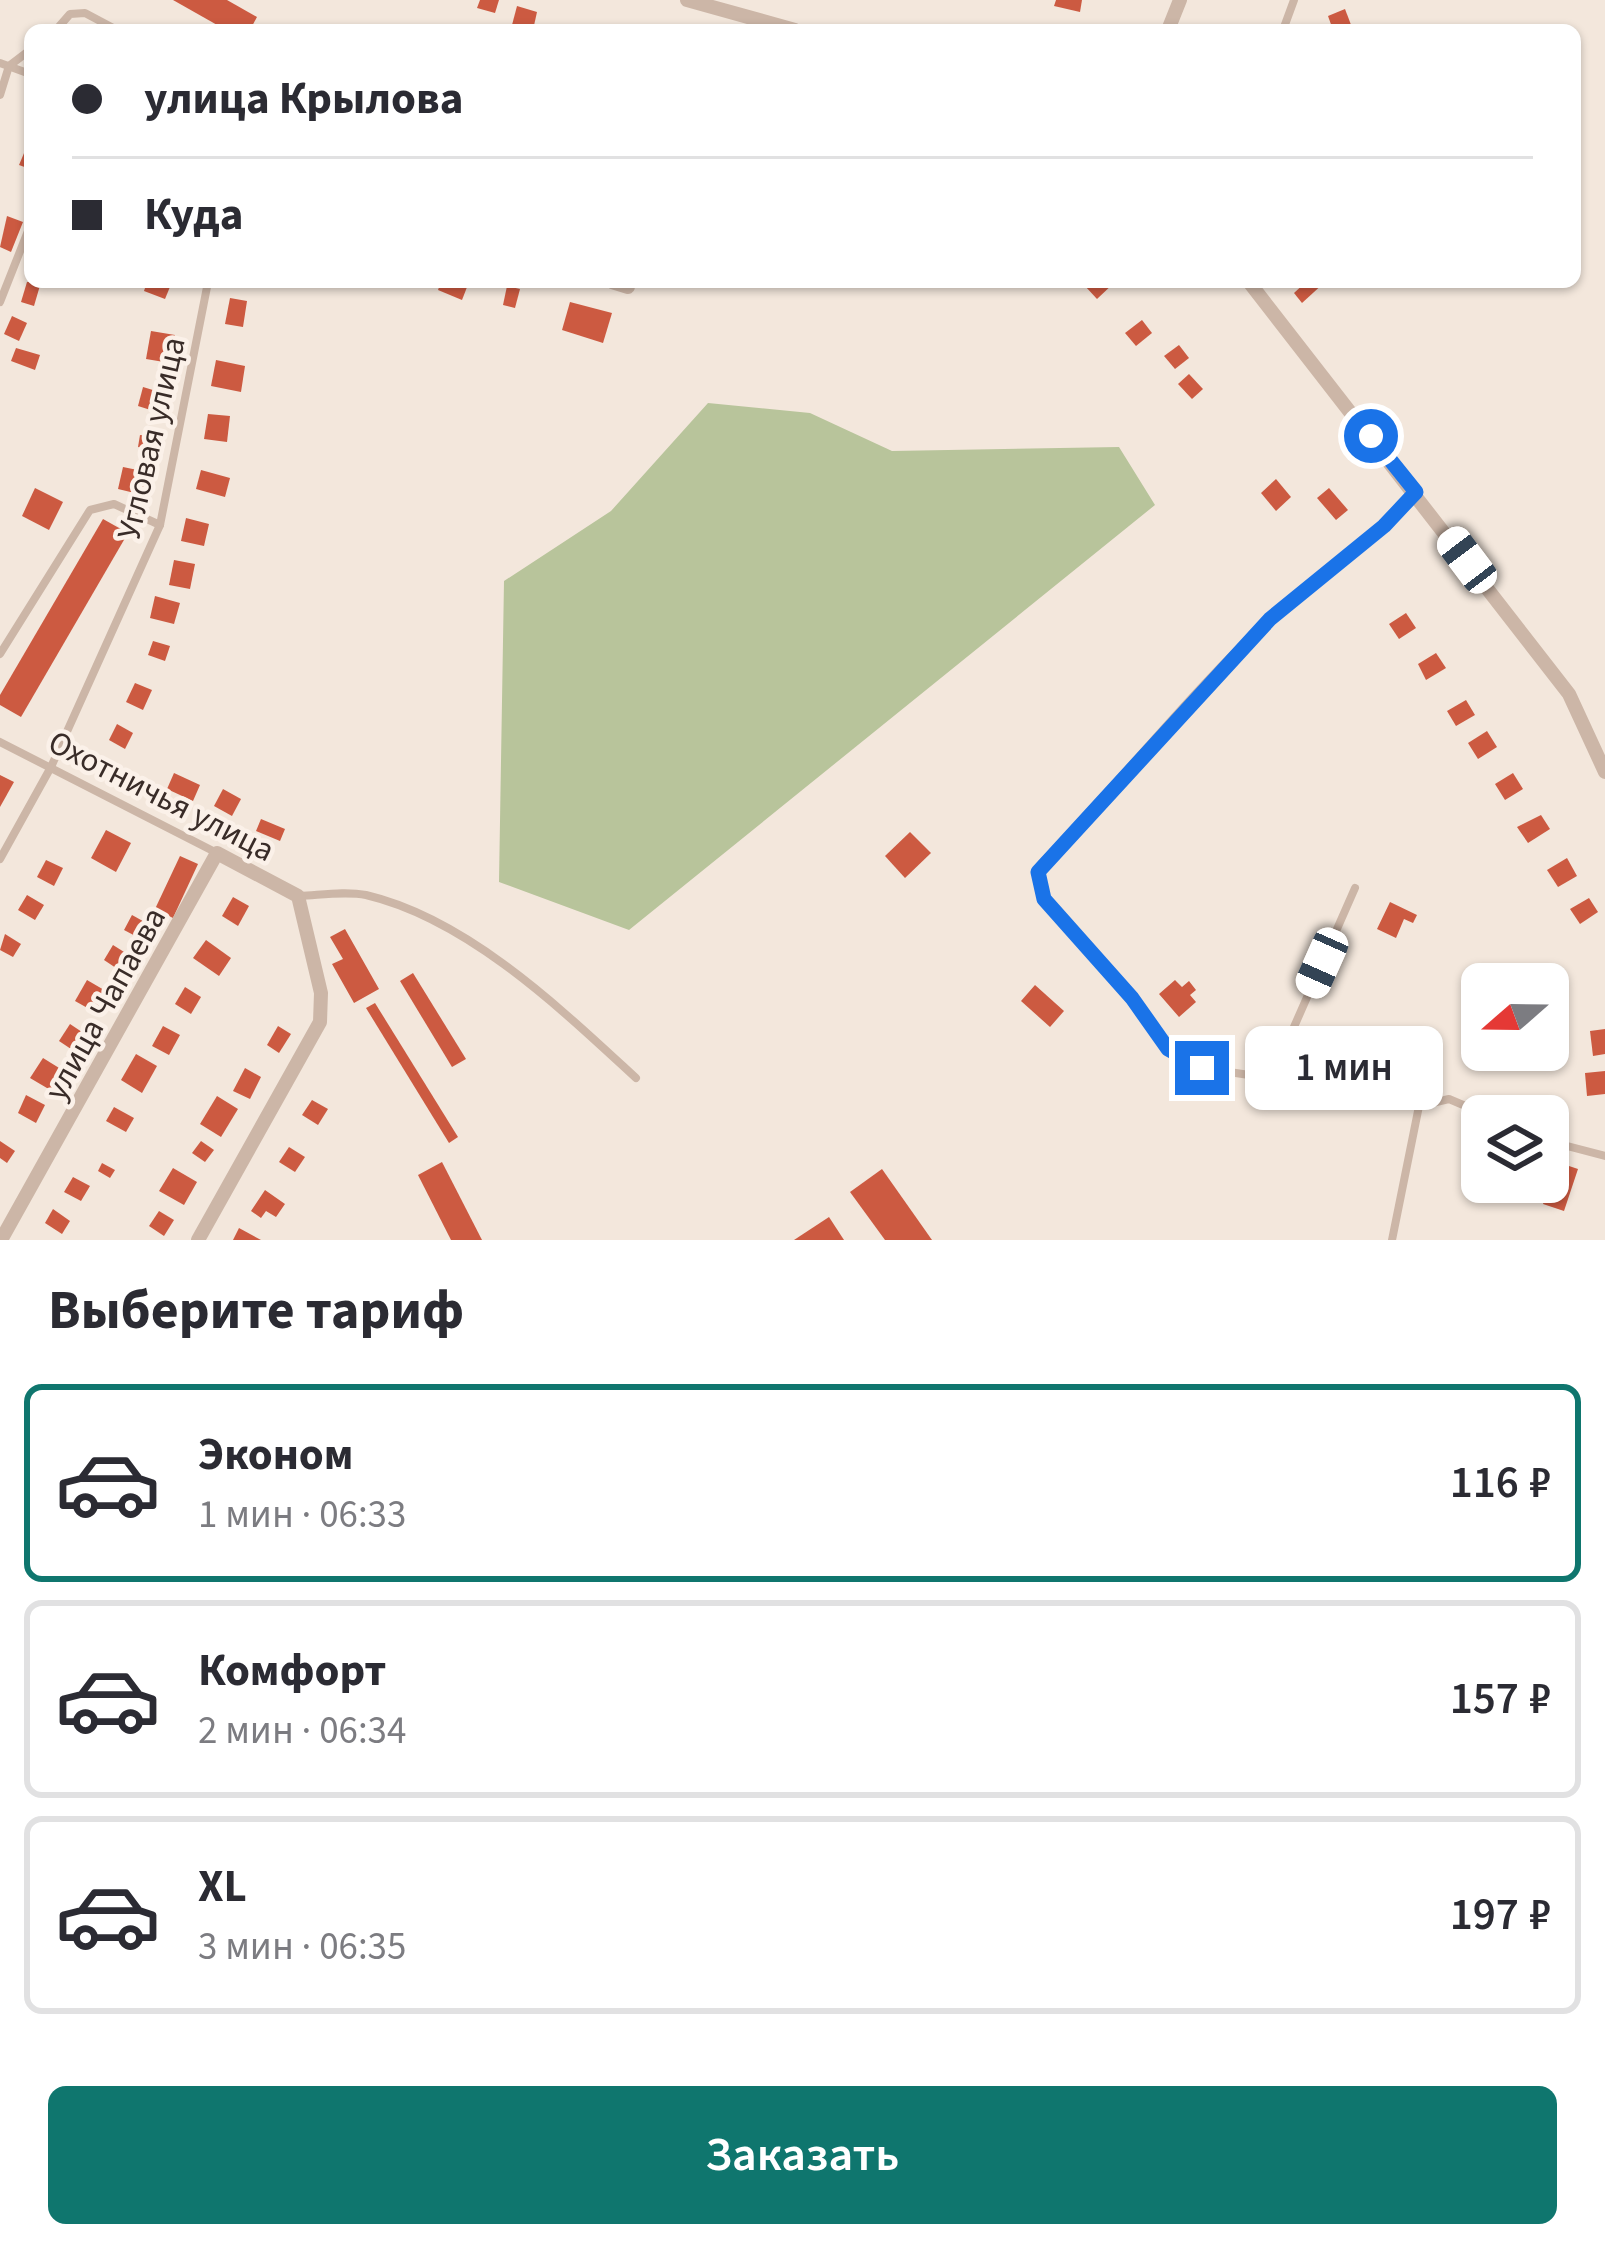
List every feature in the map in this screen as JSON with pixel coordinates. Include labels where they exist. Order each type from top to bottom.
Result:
[{"type":"street","points":[[687,0],[773,24]]},
{"type":"street","points":[[1254,288],[1569,694],[1605,772]]},
{"type":"street","name":"Охотничья улица","points":[[217,853],[298,896]]},
{"type":"street","name":"улица Чапаева","points":[[1,1240],[217,853]]},
{"type":"street","points":[[198,1240],[320,1022],[321,993],[298,896]]},
{"type":"lane","points":[[61,24],[70,14],[85,13],[106,24]]},
{"type":"lane","points":[[0,95],[4,64]]},
{"type":"lane","points":[[0,302],[24,241]]},
{"type":"lane","name":"Угловая улица","points":[[0,859],[51,767],[160,525],[207,288]]},
{"type":"lane","points":[[1416,492],[1384,526],[1270,619],[1038,872],[1044,899],[1132,998],[1168,1049],[1202,1068],[1461,1104]]},
{"type":"lane","points":[[0,654],[90,510],[114,504],[160,525]]},
{"type":"lane","name":"Охотничья улица","points":[[0,742],[217,853]]},
{"type":"lane","points":[[1273,1077],[1355,888]]},
{"type":"lane","points":[[298,896],[366,895],[455,934],[541,990],[636,1078]]},
{"type":"lane","points":[[1392,1240],[1424,1101]]},
{"type":"lane","points":[[1569,1147],[1605,1156]]},
{"type":"green space","points":[[708,403],[810,413],[892,451],[1119,447],[1155,505],[629,930],[499,882],[504,581],[611,511]]},
{"type":"building","points":[[173,0],[227,0],[257,17],[253,24],[215,24]]},
{"type":"building","points":[[480,0],[499,0],[495,13],[477,8]]},
{"type":"building","points":[[1056,0],[1082,0],[1080,12],[1054,6]]},
{"type":"building","points":[[517,6],[537,12],[534,24],[512,24]]},
{"type":"building","points":[[1345,9],[1351,24],[1331,24],[1328,16]]},
{"type":"building","points":[[7,216],[23,222],[11,252],[0,247]]},
{"type":"building","points":[[25,288],[39,288],[34,306],[21,302]]},
{"type":"building","points":[[145,288],[170,288],[165,299]]},
{"type":"building","points":[[439,288],[467,288],[462,300]]},
{"type":"building","points":[[507,288],[520,289],[515,308],[503,305]]},
{"type":"building","points":[[1087,288],[1109,288],[1097,299]]},
{"type":"building","points":[[1299,288],[1318,288],[1302,303],[1294,293]]},
{"type":"building","points":[[230,298],[247,301],[243,327],[225,324]]},
{"type":"building","points":[[570,302],[612,313],[603,343],[562,330]]},
{"type":"building","points":[[12,316],[27,323],[19,341],[4,334]]},
{"type":"building","points":[[1142,320],[1152,333],[1136,346],[1125,333]]},
{"type":"building","points":[[151,331],[175,335],[170,363],[146,359]]},
{"type":"building","points":[[1179,345],[1189,358],[1175,369],[1164,356]]},
{"type":"building","points":[[16,348],[40,355],[35,370],[11,361]]},
{"type":"building","points":[[216,360],[245,366],[241,392],[211,386]]},
{"type":"building","points":[[1189,374],[1203,389],[1192,399],[1178,384]]},
{"type":"building","points":[[143,387],[166,394],[160,413],[138,406]]},
{"type":"building","points":[[208,414],[230,416],[227,442],[204,439]]},
{"type":"building","points":[[140,435],[155,437],[152,450],[138,447]]},
{"type":"building","points":[[123,467],[152,473],[147,496],[118,489]]},
{"type":"building","points":[[201,470],[230,478],[225,497],[196,489]]},
{"type":"building","points":[[1276,479],[1291,497],[1276,511],[1261,493]]},
{"type":"building","points":[[35,488],[63,502],[49,530],[22,516]]},
{"type":"building","points":[[1329,488],[1348,510],[1336,520],[1317,498]]},
{"type":"building","points":[[186,518],[209,524],[204,546],[181,541]]},
{"type":"building","points":[[103,519],[128,533],[21,717],[0,705],[0,695]]},
{"type":"building","points":[[174,560],[195,564],[190,589],[169,585]]},
{"type":"building","points":[[155,596],[180,603],[174,624],[150,618]]},
{"type":"building","points":[[1406,613],[1416,628],[1399,639],[1389,624]]},
{"type":"building","points":[[153,641],[170,646],[165,661],[148,655]]},
{"type":"building","points":[[1436,653],[1446,668],[1426,680],[1418,664]]},
{"type":"building","points":[[135,683],[152,690],[143,710],[126,702]]},
{"type":"building","points":[[1466,700],[1475,715],[1456,726],[1447,711]]},
{"type":"building","points":[[117,724],[133,733],[125,749],[109,740]]},
{"type":"building","points":[[1487,731],[1497,747],[1478,759],[1468,743]]},
{"type":"building","points":[[174,773],[200,785],[193,801],[167,789]]},
{"type":"building","points":[[1513,773],[1523,789],[1505,800],[1495,784]]},
{"type":"building","points":[[0,775],[14,782],[0,807]]},
{"type":"building","points":[[223,789],[241,799],[232,816],[214,806]]},
{"type":"building","points":[[1541,815],[1550,829],[1528,843],[1517,827]]},
{"type":"building","points":[[261,819],[285,829],[280,841],[256,831]]},
{"type":"building","points":[[106,830],[131,843],[116,872],[91,858]]},
{"type":"building","points":[[910,832],[931,853],[905,878],[885,856]]},
{"type":"building","points":[[180,856],[198,864],[173,918],[155,909]]},
{"type":"building","points":[[1567,858],[1577,876],[1558,887],[1547,870]]},
{"type":"building","points":[[46,860],[63,868],[54,886],[37,877]]},
{"type":"building","points":[[27,895],[44,905],[35,920],[18,910]]},
{"type":"building","points":[[233,897],[249,906],[238,926],[222,916]]},
{"type":"building","points":[[1589,898],[1598,912],[1580,924],[1570,909]]},
{"type":"building","points":[[1390,902],[1417,915],[1413,923],[1404,919],[1396,938],[1377,929]]},
{"type":"building","points":[[132,915],[150,925],[143,940],[124,930]]},
{"type":"building","points":[[345,929],[379,989],[354,1003],[332,964],[343,959],[330,937]]},
{"type":"building","points":[[5,934],[21,944],[13,957],[0,950]]},
{"type":"building","points":[[206,940],[231,958],[219,976],[193,958]]},
{"type":"building","points":[[113,945],[132,957],[122,972],[104,960]]},
{"type":"building","points":[[413,973],[466,1059],[452,1067],[400,981]]},
{"type":"building","points":[[87,980],[111,994],[100,1015],[75,1001]]},
{"type":"building","points":[[1175,980],[1182,987],[1189,981],[1196,990],[1190,995],[1196,1002],[1179,1017],[1159,994]]},
{"type":"building","points":[[1035,985],[1064,1011],[1050,1027],[1021,1001]]},
{"type":"building","points":[[185,987],[201,997],[191,1014],[175,1004]]},
{"type":"building","points":[[375,1003],[458,1137],[449,1143],[366,1008]]},
{"type":"building","points":[[70,1024],[88,1036],[77,1053],[59,1041]]},
{"type":"building","points":[[163,1026],[180,1035],[169,1055],[152,1046]]},
{"type":"building","points":[[278,1026],[291,1034],[279,1053],[267,1045]]},
{"type":"building","points":[[1605,1029],[1605,1054],[1593,1056],[1590,1031]]},
{"type":"building","points":[[136,1054],[157,1066],[142,1093],[121,1080]]},
{"type":"building","points":[[43,1058],[64,1071],[52,1091],[30,1078]]},
{"type":"building","points":[[245,1068],[261,1077],[250,1099],[233,1091]]},
{"type":"building","points":[[1605,1071],[1605,1094],[1587,1096],[1585,1073]]},
{"type":"building","points":[[26,1095],[45,1105],[36,1123],[18,1113]]},
{"type":"building","points":[[217,1096],[238,1109],[221,1137],[200,1124]]},
{"type":"building","points":[[312,1100],[328,1109],[318,1125],[302,1115]]},
{"type":"building","points":[[114,1107],[134,1118],[126,1132],[106,1121]]},
{"type":"building","points":[[0,1141],[15,1151],[7,1163],[0,1158]]},
{"type":"building","points":[[201,1141],[214,1150],[205,1162],[192,1153]]},
{"type":"building","points":[[289,1147],[305,1157],[295,1172],[279,1162]]},
{"type":"building","points":[[442,1162],[482,1240],[451,1240],[418,1175]]},
{"type":"building","points":[[102,1163],[115,1170],[110,1178],[98,1171]]},
{"type":"building","points":[[1569,1166],[1578,1169],[1569,1196]]},
{"type":"building","points":[[173,1168],[197,1182],[184,1205],[159,1191]]},
{"type":"building","points":[[882,1169],[932,1240],[885,1240],[850,1192]]},
{"type":"building","points":[[73,1177],[90,1186],[81,1201],[64,1192]]},
{"type":"building","points":[[265,1190],[285,1204],[276,1217],[266,1211],[261,1218],[251,1211]]},
{"type":"building","points":[[1543,1203],[1567,1203],[1564,1211]]},
{"type":"building","points":[[53,1209],[70,1221],[62,1234],[45,1223]]},
{"type":"building","points":[[159,1211],[174,1220],[164,1236],[149,1226]]},
{"type":"building","points":[[829,1217],[844,1240],[794,1240]]},
{"type":"building","points":[[239,1228],[261,1240],[233,1240]]},
{"type":"route","points":[[1202,1068],[1168,1049],[1132,998],[1044,899],[1038,872],[1204,685],[1270,619],[1384,526],[1416,492],[1371,436]]}]
